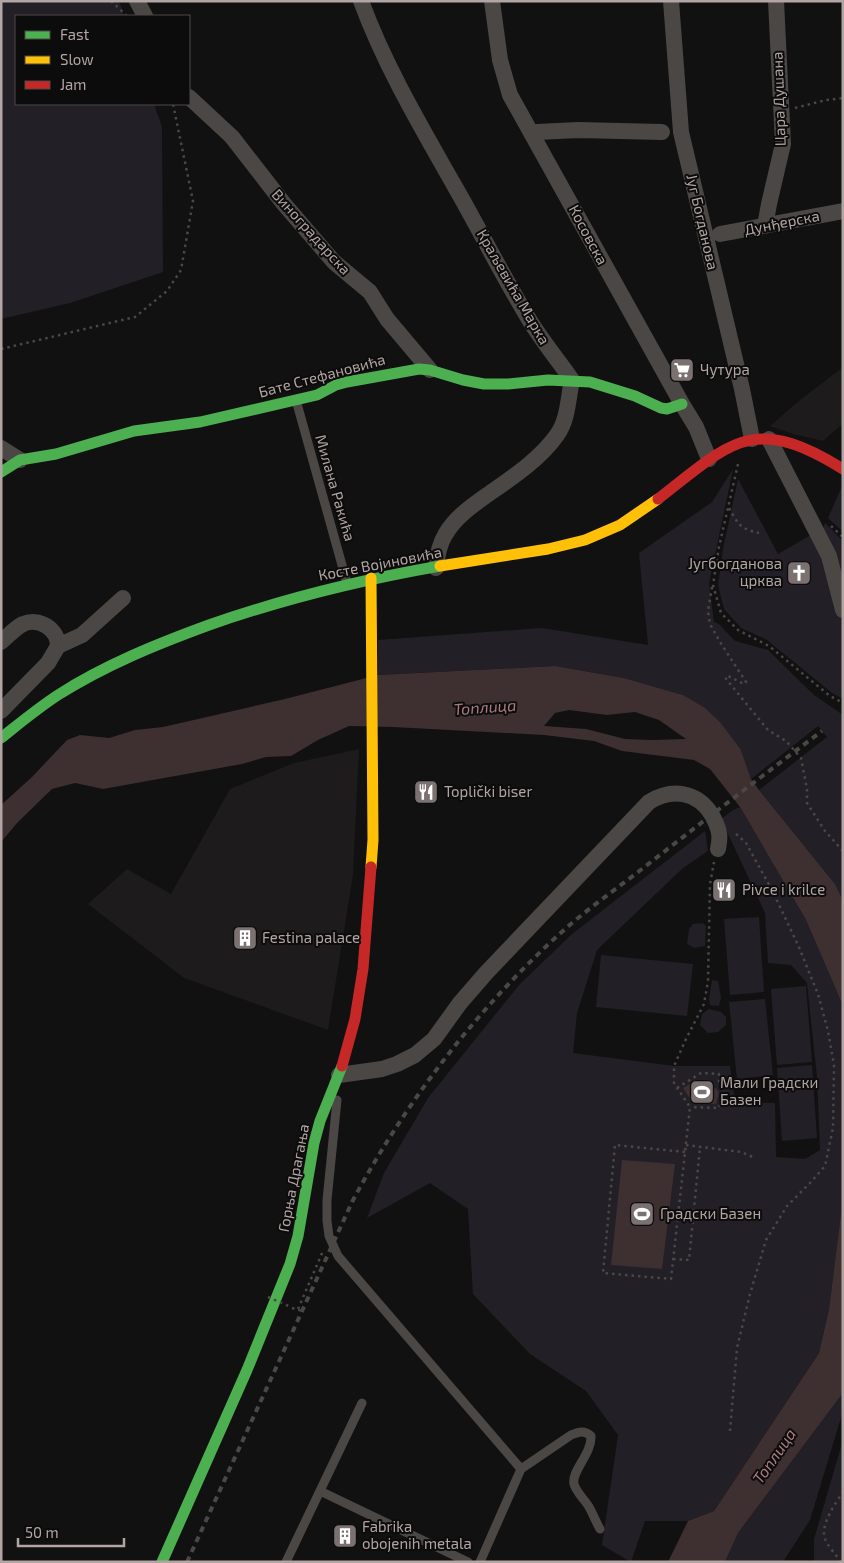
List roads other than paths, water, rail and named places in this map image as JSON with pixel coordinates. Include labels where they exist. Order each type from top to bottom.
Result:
[{"type":"street","points":[[137,1],[144,15]]},
{"type":"street","name":"Краљевића Марка","points":[[361,1],[377,41],[409,106],[527,317],[572,380]]},
{"type":"street","name":"Косовска","points":[[492,1],[500,60],[510,95],[696,427],[709,459]]},
{"type":"street","name":"Југ Богданова","points":[[671,1],[681,132],[740,380],[752,439]]},
{"type":"street","name":"Цара Душана","points":[[765,226],[768,204],[783,144],[776,1]]},
{"type":"street","name":"Виноградарска","points":[[190,98],[232,137],[284,204],[334,262],[370,292],[387,319],[430,370]]},
{"type":"street","points":[[532,135],[537,132],[578,130],[662,132]]},
{"type":"street","name":"Дунђерска","points":[[720,234],[843,211]]},
{"type":"street","name":"Бате Стефановића","points":[[1,472],[20,460],[56,454],[134,431],[200,422],[317,395],[336,385],[347,382],[403,371],[426,369],[484,384],[548,380],[590,382],[662,408],[667,409],[682,404]]},
{"type":"street","points":[[436,568],[440,545],[446,533],[462,514],[530,462],[557,436],[564,420],[572,380]]},
{"type":"street","name":"Косте Војиновића","points":[[4,734],[69,688],[93,674],[163,643],[243,614],[371,578],[558,547],[599,535],[637,514],[709,459],[733,446],[752,439],[788,442],[810,450],[843,469]]},
{"type":"street","points":[[769,439],[829,556],[843,610]]},
{"type":"street","points":[[1,448],[20,460]]},
{"type":"street","name":"Горња Драгања","points":[[162,1562],[240,1386],[290,1264],[298,1236],[314,1143],[320,1121],[339,1075],[355,1019],[363,969],[373,840],[371,578]]},
{"type":"street","points":[[1,711],[48,662],[58,646],[82,635],[123,598]]},
{"type":"street","points":[[1,642],[16,628],[25,623],[32,623],[51,628],[56,634],[58,646]]},
{"type":"street","points":[[339,1075],[397,1064],[415,1055],[434,1039],[460,1003],[486,973],[650,802],[658,797],[675,793],[693,797],[707,808],[717,822],[719,830],[718,849]]},
{"type":"lane","name":"Милана Ракића","points":[[296,400],[348,584]]},
{"type":"lane","points":[[339,1075],[327,1200],[329,1236],[338,1256],[521,1468]]},
{"type":"lane","points":[[286,1562],[362,1403]]},
{"type":"lane","points":[[480,1562],[521,1468],[571,1435],[579,1432],[587,1433],[591,1436],[591,1443],[575,1475],[575,1486],[600,1529]]},
{"type":"lane","points":[[320,1491],[468,1562]]},
{"type":"water","name":"Топлица","points":[[555,666],[624,678],[683,695],[705,708],[720,722],[741,750],[751,779],[835,884],[843,900],[843,1006],[806,920],[740,807],[710,769],[694,760],[622,751],[594,741],[544,735],[349,726],[318,740],[291,756],[266,757],[242,764],[103,789],[75,783],[52,789],[18,822],[1,842],[1,805],[32,777],[67,740],[80,735],[109,738],[135,730],[163,727],[378,675]],"holes":[[[569,710],[607,715],[635,712],[659,720],[686,739],[625,739],[586,729],[544,726],[555,713]]]},
{"type":"water","name":"Мали Градски Базен","points":[[697,1080],[703,1091],[716,1088],[719,1093],[716,1104],[693,1103],[683,1088]]},
{"type":"water","name":"Градски Базен","points":[[622,1160],[675,1164],[662,1269],[611,1265]]},
{"type":"water","name":"Топлица","points":[[842,1205],[843,1393],[738,1533],[725,1562],[668,1562],[688,1521],[714,1511],[819,1353],[829,1309]]},
{"type":"railway","points":[[187,1562],[352,1202],[396,1128],[446,1056],[503,990],[565,929],[822,731]]},
{"type":"place","name":"Чутура","points":[[682,370]]},
{"type":"place","name":"Југбогданова црква","points":[[799,573]]},
{"type":"place","name":"Toplički biser","points":[[426,792]]},
{"type":"place","name":"Pivce i krilce","points":[[724,890]]},
{"type":"place","name":"Festina palace","points":[[245,938]]},
{"type":"place","name":"Мали Градски Базен","points":[[702,1092]]},
{"type":"place","name":"Градски Базен","points":[[642,1214]]},
{"type":"place","name":"Fabrika obojenih metala","points":[[345,1536]]}]
